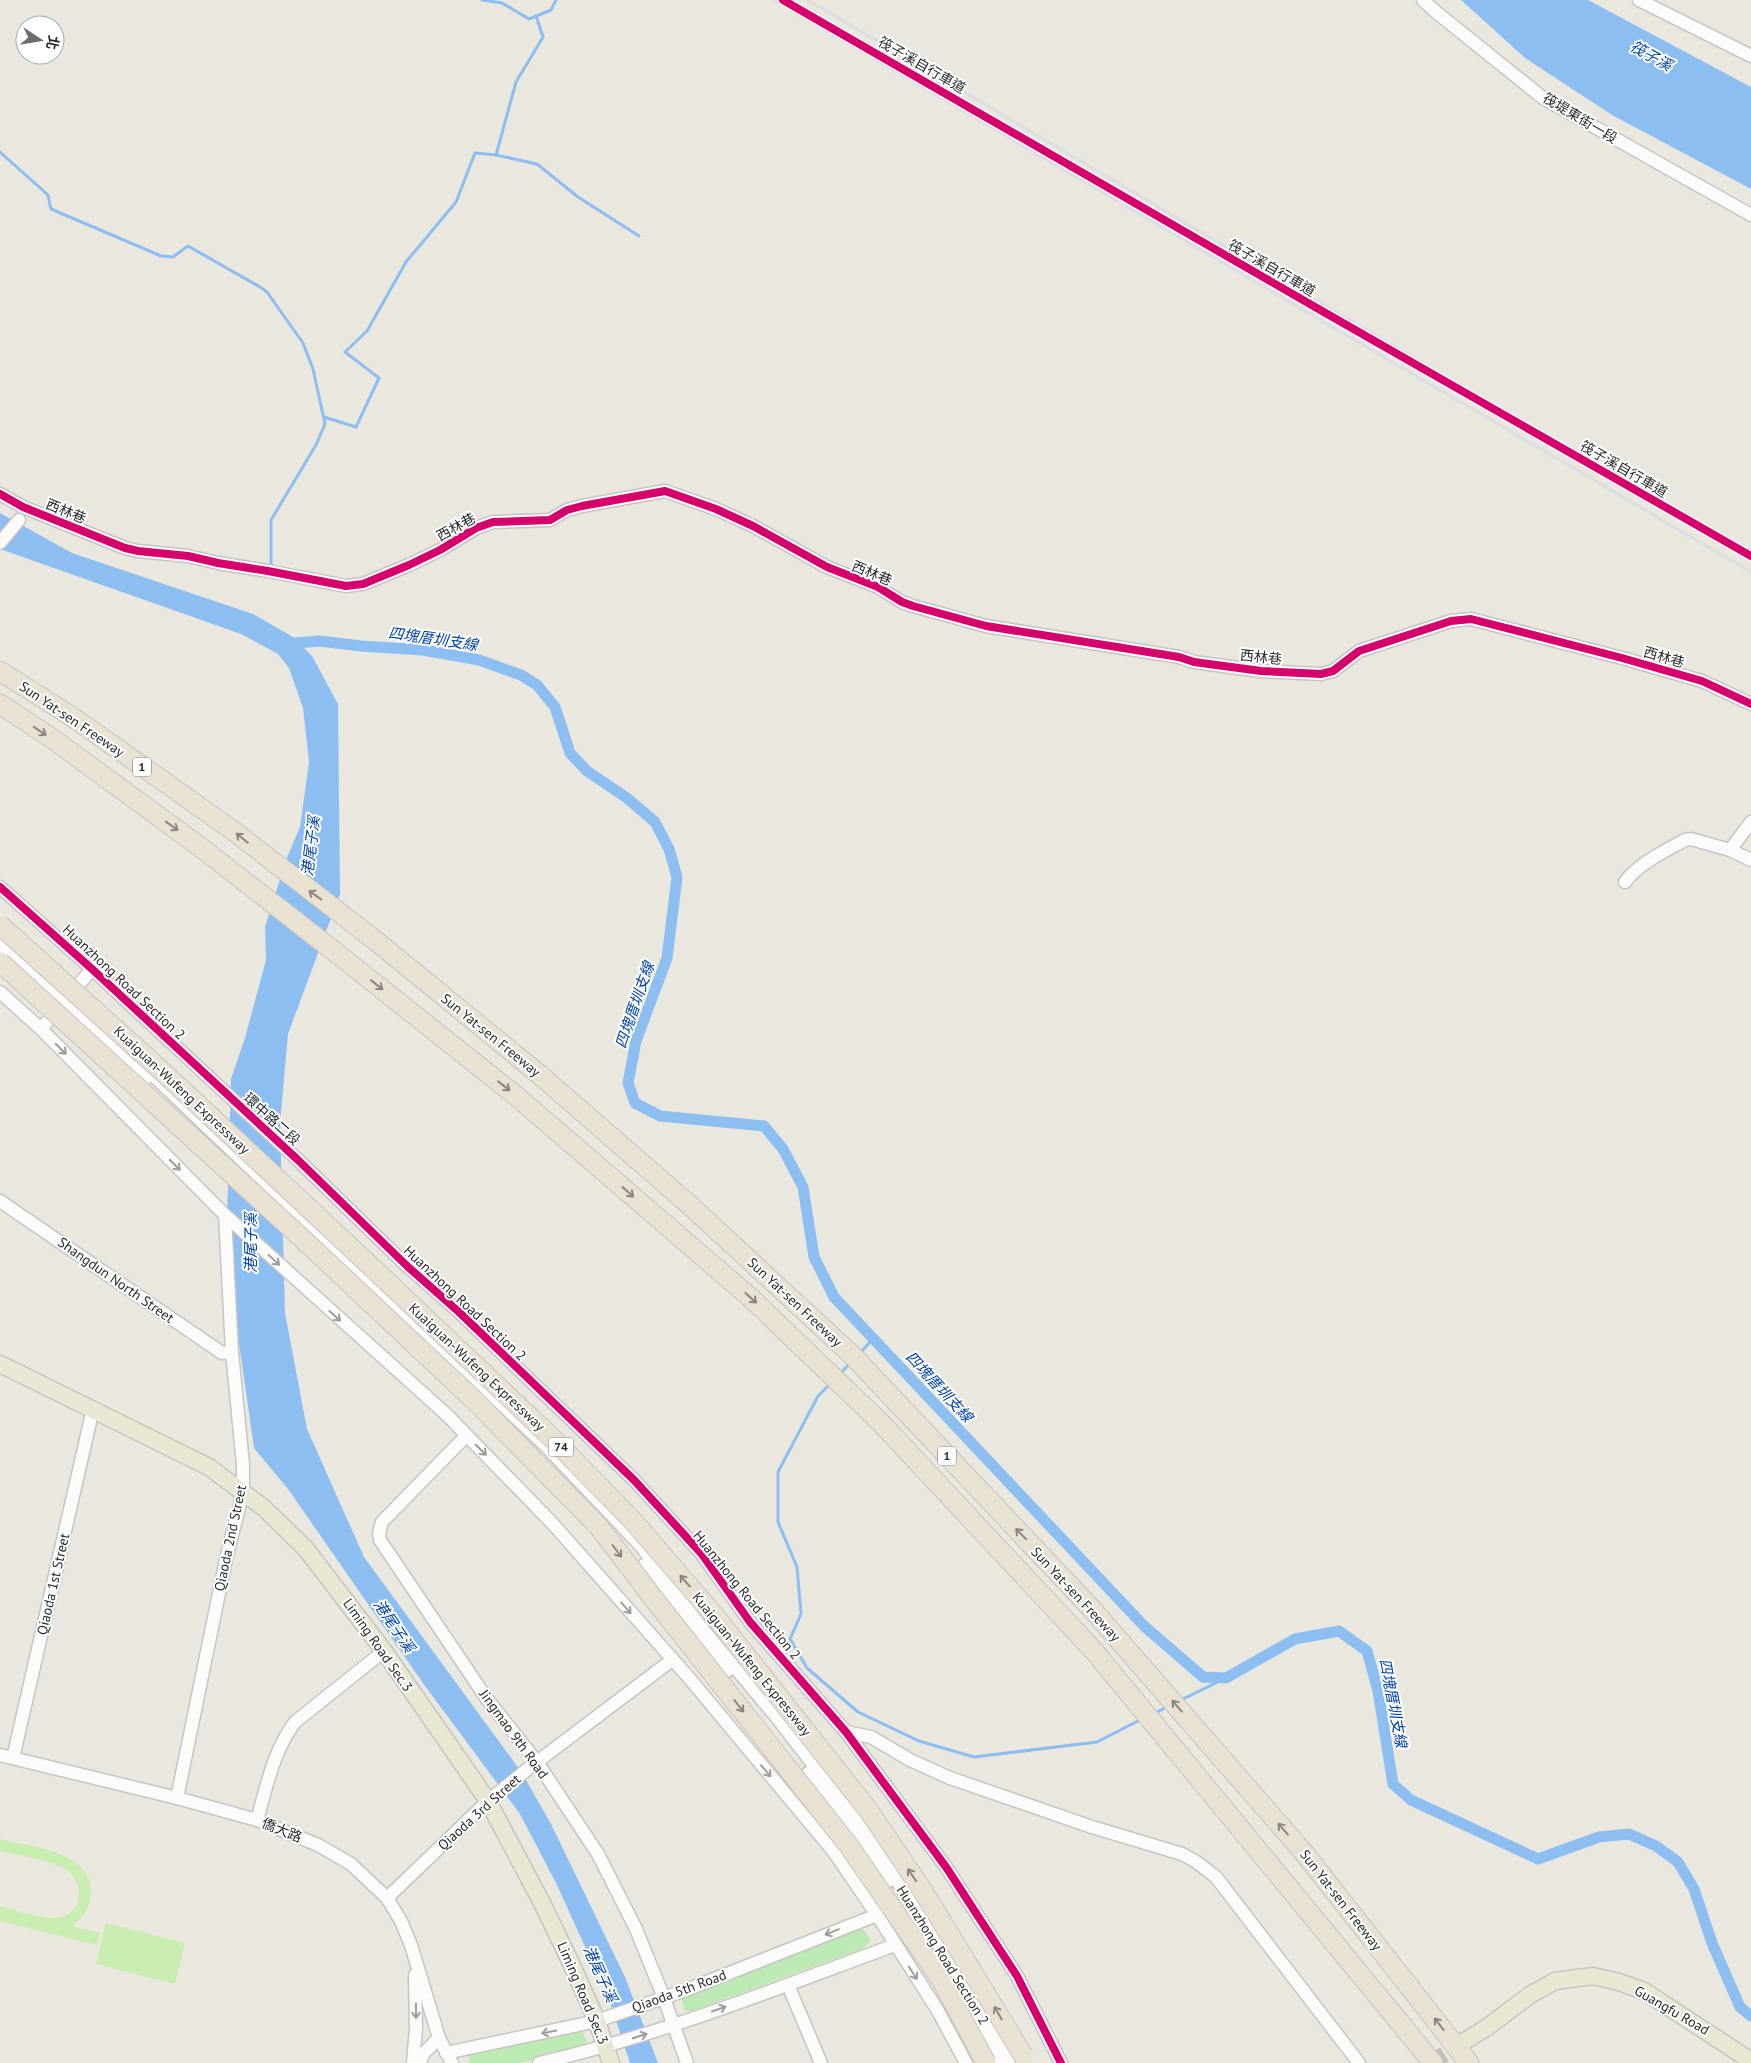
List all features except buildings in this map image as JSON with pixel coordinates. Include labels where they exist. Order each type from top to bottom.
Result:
[{"type":"highway","name":"Sun Yat-sen Freeway","points":[[0,671],[74,718],[235,832],[280,869],[351,921],[562,1094],[693,1208],[853,1356],[1090,1607],[1305,1854],[1469,2063]]},
{"type":"highway","name":"Sun Yat-sen Freeway","points":[[0,704],[50,737],[199,846],[339,955],[515,1095],[752,1299],[882,1424],[1094,1651],[1433,2063]]},
{"type":"highway","name":"Kuaiguan-Wufeng Expressway","points":[[0,925],[163,1072],[417,1310],[551,1437],[634,1522],[714,1615],[869,1811],[933,1907],[1022,2061]]},
{"type":"highway","name":"Kuaiguan-Wufeng Expressway","points":[[0,962],[308,1243],[473,1399],[599,1527],[849,1846],[941,1980],[986,2063]]},
{"type":"main road","name":"Liming Road Sec.3","points":[[0,1364],[209,1467],[243,1492],[286,1528],[306,1550],[384,1651],[488,1800],[542,1903],[597,2021],[609,2055]]},
{"type":"main road","name":"Guangfu Road","points":[[1457,2046],[1554,1980],[1593,1976],[1619,1982],[1644,1991],[1751,2061]]},
{"type":"street","name":"筏堤東街一段","points":[[1423,0],[1543,98],[1751,215]]},
{"type":"street","points":[[1639,0],[1751,56]]},
{"type":"street","name":"西林巷","points":[[0,494],[23,507],[138,552],[188,556],[346,586],[363,584],[409,565],[448,546],[476,528],[492,522],[550,520],[568,510],[582,506],[665,491],[716,509],[753,526],[827,567],[878,587],[907,604],[993,628],[1194,662],[1261,671],[1320,674],[1334,671],[1358,651],[1451,622],[1471,619],[1702,681],[1751,704]]},
{"type":"street","points":[[0,544],[19,520]]},
{"type":"street","points":[[1730,850],[1751,822]]},
{"type":"street","points":[[1626,882],[1631,874],[1685,840],[1699,840],[1730,850],[1751,860]]},
{"type":"street","name":"Huanzhong Road Section 2","points":[[0,887],[230,1097]]},
{"type":"street","points":[[0,935],[66,1000]]},
{"type":"street","points":[[0,944],[66,1000]]},
{"type":"street","points":[[41,1029],[92,969]]},
{"type":"street","points":[[0,992],[41,1029],[225,1215],[299,1284],[447,1415],[553,1524],[672,1660],[834,1852],[877,1915],[938,2011],[966,2063]]},
{"type":"street","name":"Huanzhong Road Section 2","points":[[66,1000],[227,1145],[544,1444],[641,1546],[701,1627],[778,1719],[856,1820],[933,1935],[1022,2061]]},
{"type":"street","name":"Huanzhong Road Section 2","points":[[66,1000],[230,1159],[559,1468],[625,1537],[683,1620],[783,1737],[898,1896],[962,1997],[998,2063]]},
{"type":"street","name":"環中路二段","points":[[230,1097],[298,1160]]},
{"type":"street","name":"Huanzhong Road Section 2","points":[[298,1160],[407,1266],[459,1312],[634,1480],[701,1553],[750,1622],[846,1732],[951,1875],[1016,1976],[1061,2063]]},
{"type":"street","name":"Shangdun North Street","points":[[0,1201],[222,1353],[232,1352]]},
{"type":"street","name":"Qiaoda 2nd Street","points":[[177,1798],[226,1559],[243,1492],[243,1465],[232,1352],[225,1215]]},
{"type":"street","name":"Qiaoda 1st Street","points":[[13,1758],[93,1409]]},
{"type":"street","name":"Jingmao 9th Road","points":[[466,1436],[382,1522],[378,1533],[383,1544],[487,1699],[598,1854],[636,1929],[664,1998],[687,2063]]},
{"type":"street","points":[[257,1820],[278,1748],[295,1722],[384,1651]]},
{"type":"street","name":"Qiaoda 3rd Street","points":[[387,1898],[488,1800],[672,1660]]},
{"type":"street","points":[[846,1732],[870,1737],[910,1760],[950,1778],[1100,1829],[1182,1854],[1195,1861],[1216,1877],[1360,2063]]},
{"type":"street","name":"僑大路","points":[[0,1755],[177,1798],[257,1820],[318,1845],[352,1864],[387,1898],[401,1921],[411,1945],[439,2038],[448,2060]]},
{"type":"street","name":"Qiaoda 5th Road","points":[[448,2060],[597,2021],[664,1998],[877,1915]]},
{"type":"street","points":[[411,1945],[416,1986],[413,2063]]},
{"type":"street","points":[[539,2063],[609,2055],[673,2025],[895,1945]]},
{"type":"street","points":[[788,1985],[821,2063]]},
{"type":"street","points":[[420,2063],[423,2054],[439,2038]]},
{"type":"green space","points":[[0,1839],[56,1852],[80,1866],[88,1877],[91,1896],[89,1906],[72,1926],[100,1933],[97,1945],[0,1921],[0,1906],[48,1918],[70,1914],[77,1905],[79,1892],[76,1880],[67,1870],[44,1861],[0,1851]]},
{"type":"green space","points":[[106,1923],[185,1943],[175,1984],[96,1964]]},
{"type":"green space","points":[[861,1925],[871,1941],[862,1949],[692,2011],[685,2011],[681,1998]]},
{"type":"green space","points":[[575,2031],[583,2032],[588,2045],[583,2050],[519,2063],[470,2063],[468,2055],[475,2049]]},
{"type":"water","name":"筏子溪","points":[[1461,0],[1588,0],[1751,87],[1751,189],[1612,115],[1525,58]]},
{"type":"water","name":"港尾子溪","points":[[0,513],[72,553],[253,614],[293,637],[312,656],[338,704],[340,894],[288,1034],[280,1123],[285,1313],[307,1429],[364,1557],[522,1773],[551,1824],[625,1977],[658,2063],[630,2063],[609,1999],[556,1883],[520,1814],[425,1686],[288,1489],[254,1448],[226,1253],[231,1079],[245,1038],[266,960],[265,927],[286,860],[300,827],[309,762],[303,708],[289,668],[278,654],[241,634],[0,549]]},
{"type":"waterway","points":[[482,0],[502,3],[529,19],[551,10],[556,0]]},
{"type":"waterway","points":[[496,155],[516,82],[543,37],[536,16]]},
{"type":"waterway","points":[[0,152],[48,195],[51,209],[161,256],[173,257],[188,246],[260,287],[267,292],[303,343],[313,369],[325,424],[316,445],[271,520],[271,566]]},
{"type":"waterway","points":[[324,417],[356,427],[379,378],[345,352],[367,331],[406,262],[456,202],[475,153],[496,155],[537,164],[578,197],[639,236]]},
{"type":"waterway","name":"四塊厝圳支線","points":[[284,644],[320,641],[423,650],[479,660],[521,675],[537,685],[555,707],[570,753],[587,771],[627,798],[655,822],[669,849],[677,877],[667,958],[636,1041],[628,1083],[635,1103],[660,1116],[764,1126],[783,1149],[803,1187],[814,1257],[834,1297],[1144,1626],[1203,1677],[1226,1678],[1295,1639],[1339,1631],[1367,1651],[1378,1691],[1393,1784],[1411,1800],[1538,1859],[1599,1837],[1629,1834],[1656,1846],[1678,1862],[1694,1889],[1712,1943],[1740,2007],[1751,2016]]},
{"type":"waterway","points":[[859,1354],[873,1339]]},
{"type":"waterway","points":[[840,1374],[851,1362]]},
{"type":"waterway","points":[[830,1384],[818,1396],[778,1472],[778,1522],[797,1567],[801,1614],[790,1639],[807,1668],[858,1712],[919,1741],[974,1757],[1097,1742],[1142,1719]]},
{"type":"waterway","points":[[1179,1701],[1226,1678]]},
{"type":"waterway","points":[[1155,1713],[1169,1706]]},
{"type":"tunnel","points":[[1431,2063],[1457,2046]]},
{"type":"railway","points":[[774,0],[1751,572]]},
{"type":"railway","points":[[808,0],[1751,557]]},
{"type":"cycle path","name":"筏子溪自行車道","points":[[783,0],[1751,556]]},
{"type":"cycle path","points":[[0,494],[23,507],[125,548],[188,556],[346,586],[363,584],[409,565],[440,550],[476,528],[493,522],[550,520],[567,510],[582,506],[665,491],[716,509],[753,526],[827,567],[878,587],[902,602],[986,626],[1179,657],[1194,662],[1261,671],[1321,674],[1333,671],[1359,651],[1451,621],[1471,619],[1702,681],[1751,704]]},
{"type":"cycle path","points":[[0,887],[92,969],[298,1160],[407,1266],[459,1312],[634,1480],[701,1553],[750,1622],[846,1732],[946,1867],[1017,1976],[1061,2063]]}]
